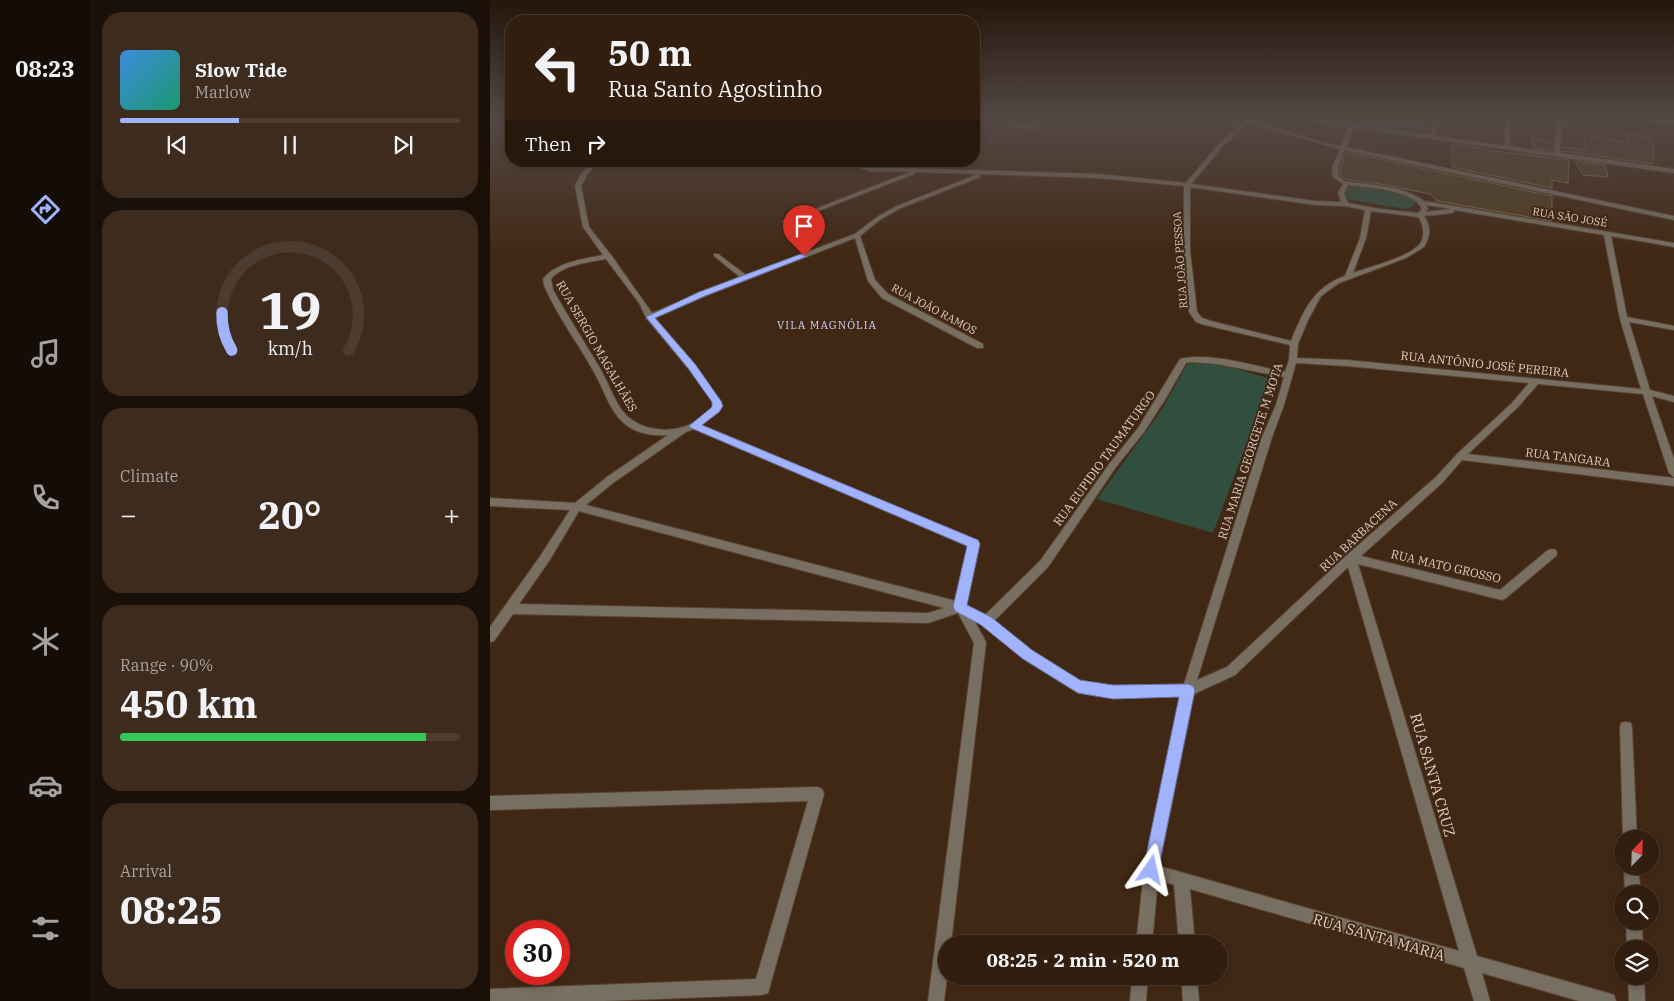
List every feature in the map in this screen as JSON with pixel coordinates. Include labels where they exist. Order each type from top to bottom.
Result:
[{"type":"street","points":[[1187,185],[1205,164]]},
{"type":"street","points":[[1337,164],[1334,172],[1340,181],[1346,183],[1341,193],[1345,204]]},
{"type":"street","points":[[1414,164],[1674,218]]},
{"type":"street","points":[[1624,164],[1674,171]]},
{"type":"street","points":[[591,167],[578,186],[586,227],[609,256],[650,317],[702,294],[857,235],[879,218],[899,207],[983,174]]},
{"type":"street","name":"RUA SÃO JOSÉ","points":[[861,167],[916,172],[1099,176],[1187,185],[1315,203],[1345,204],[1368,209],[1420,215],[1462,210]]},
{"type":"street","points":[[784,222],[916,172]]},
{"type":"street","name":"RUA SÃO JOSÉ","points":[[1346,183],[1416,196],[1424,203],[1674,245]]},
{"type":"street","name":"RUA JOÃO PESSOA","points":[[1187,185],[1187,251],[1195,316],[1199,320],[1228,329],[1294,344]]},
{"type":"street","points":[[1420,215],[1425,210],[1424,203]]},
{"type":"street","points":[[1348,276],[1363,238],[1368,209]]},
{"type":"street","name":"RUA MARIA GEORGETE M MOTA","points":[[1145,935],[1151,870],[1188,690],[1267,437],[1280,404],[1292,360],[1294,344],[1304,320],[1318,295],[1336,281],[1404,257],[1422,246],[1427,227],[1426,220],[1420,215]]},
{"type":"street","points":[[1607,233],[1624,319],[1674,474]]},
{"type":"street","name":"RUA JOÃO RAMOS","points":[[857,235],[872,281],[885,296],[980,346]]},
{"type":"street","points":[[716,255],[745,278]]},
{"type":"street","name":"RUA SERGIO MAGALHÃES","points":[[609,256],[555,271],[547,279],[546,284],[623,418],[634,426],[648,431],[683,430],[694,426],[716,410],[718,406],[691,366],[650,317]]},
{"type":"street","points":[[1624,319],[1674,328]]},
{"type":"street","name":"RUA EUPIDIO TAUMATURGO","points":[[986,621],[1044,564],[1113,465],[1141,430],[1183,361],[1187,359],[1202,359],[1288,375]]},
{"type":"street","name":"RUA ANTÔNIO JOSÉ PEREIRA","points":[[1292,360],[1347,363],[1646,392],[1674,399]]},
{"type":"street","name":"RUA BARBACENA","points":[[1188,690],[1232,671],[1351,558],[1438,480],[1460,456],[1515,405],[1534,382]]},
{"type":"street","points":[[694,426],[974,544],[960,607],[980,642],[936,1001]]},
{"type":"street","points":[[490,637],[512,608],[577,506],[610,480],[683,430]]},
{"type":"street","name":"RUA TANGARA","points":[[1460,456],[1674,482]]},
{"type":"street","points":[[490,502],[577,506],[960,607],[986,621],[1028,655],[1078,687],[1113,692],[1188,690]]},
{"type":"street","name":"RUA MATO GROSSO","points":[[1351,558],[1502,595],[1552,553]]},
{"type":"street","name":"RUA SANTA CRUZ","points":[[1351,558],[1482,1001]]},
{"type":"street","points":[[512,608],[928,618],[960,607]]},
{"type":"street","points":[[1626,728],[1630,830]]},
{"type":"street","points":[[490,803],[817,794],[762,987],[490,997]]},
{"type":"street","name":"RUA SANTA MARIA","points":[[1151,870],[1608,1001]]},
{"type":"street","points":[[1181,879],[1186,935]]},
{"type":"street","points":[[1138,1001],[1139,985]]},
{"type":"street","points":[[1190,985],[1191,1001]]},
{"type":"street","points":[[1636,985],[1637,1001]]},
{"type":"green space","points":[[1355,186],[1408,195],[1414,199],[1415,203],[1412,207],[1405,209],[1352,200],[1344,196],[1342,192],[1346,188]]},
{"type":"green space","points":[[1192,356],[1271,379],[1213,533],[1097,499],[1162,409]]},
{"type":"building","points":[[1342,164],[1400,164],[1552,196],[1552,221],[1437,201],[1430,194],[1345,179],[1341,175]]},
{"type":"building","points":[[1452,164],[1569,164],[1568,183],[1552,180],[1552,188],[1452,167]]},
{"type":"building","points":[[1577,164],[1605,165],[1608,177],[1583,175]]},
{"type":"district","name":"VILA MAGNÓLIA","points":[[827,325]]},
{"type":"route","points":[[804,256],[702,294],[650,317],[691,366],[716,401],[718,406],[716,410],[694,426],[974,544],[960,607],[986,621],[1028,655],[1078,687],[1113,692],[1188,690],[1151,870]]}]
